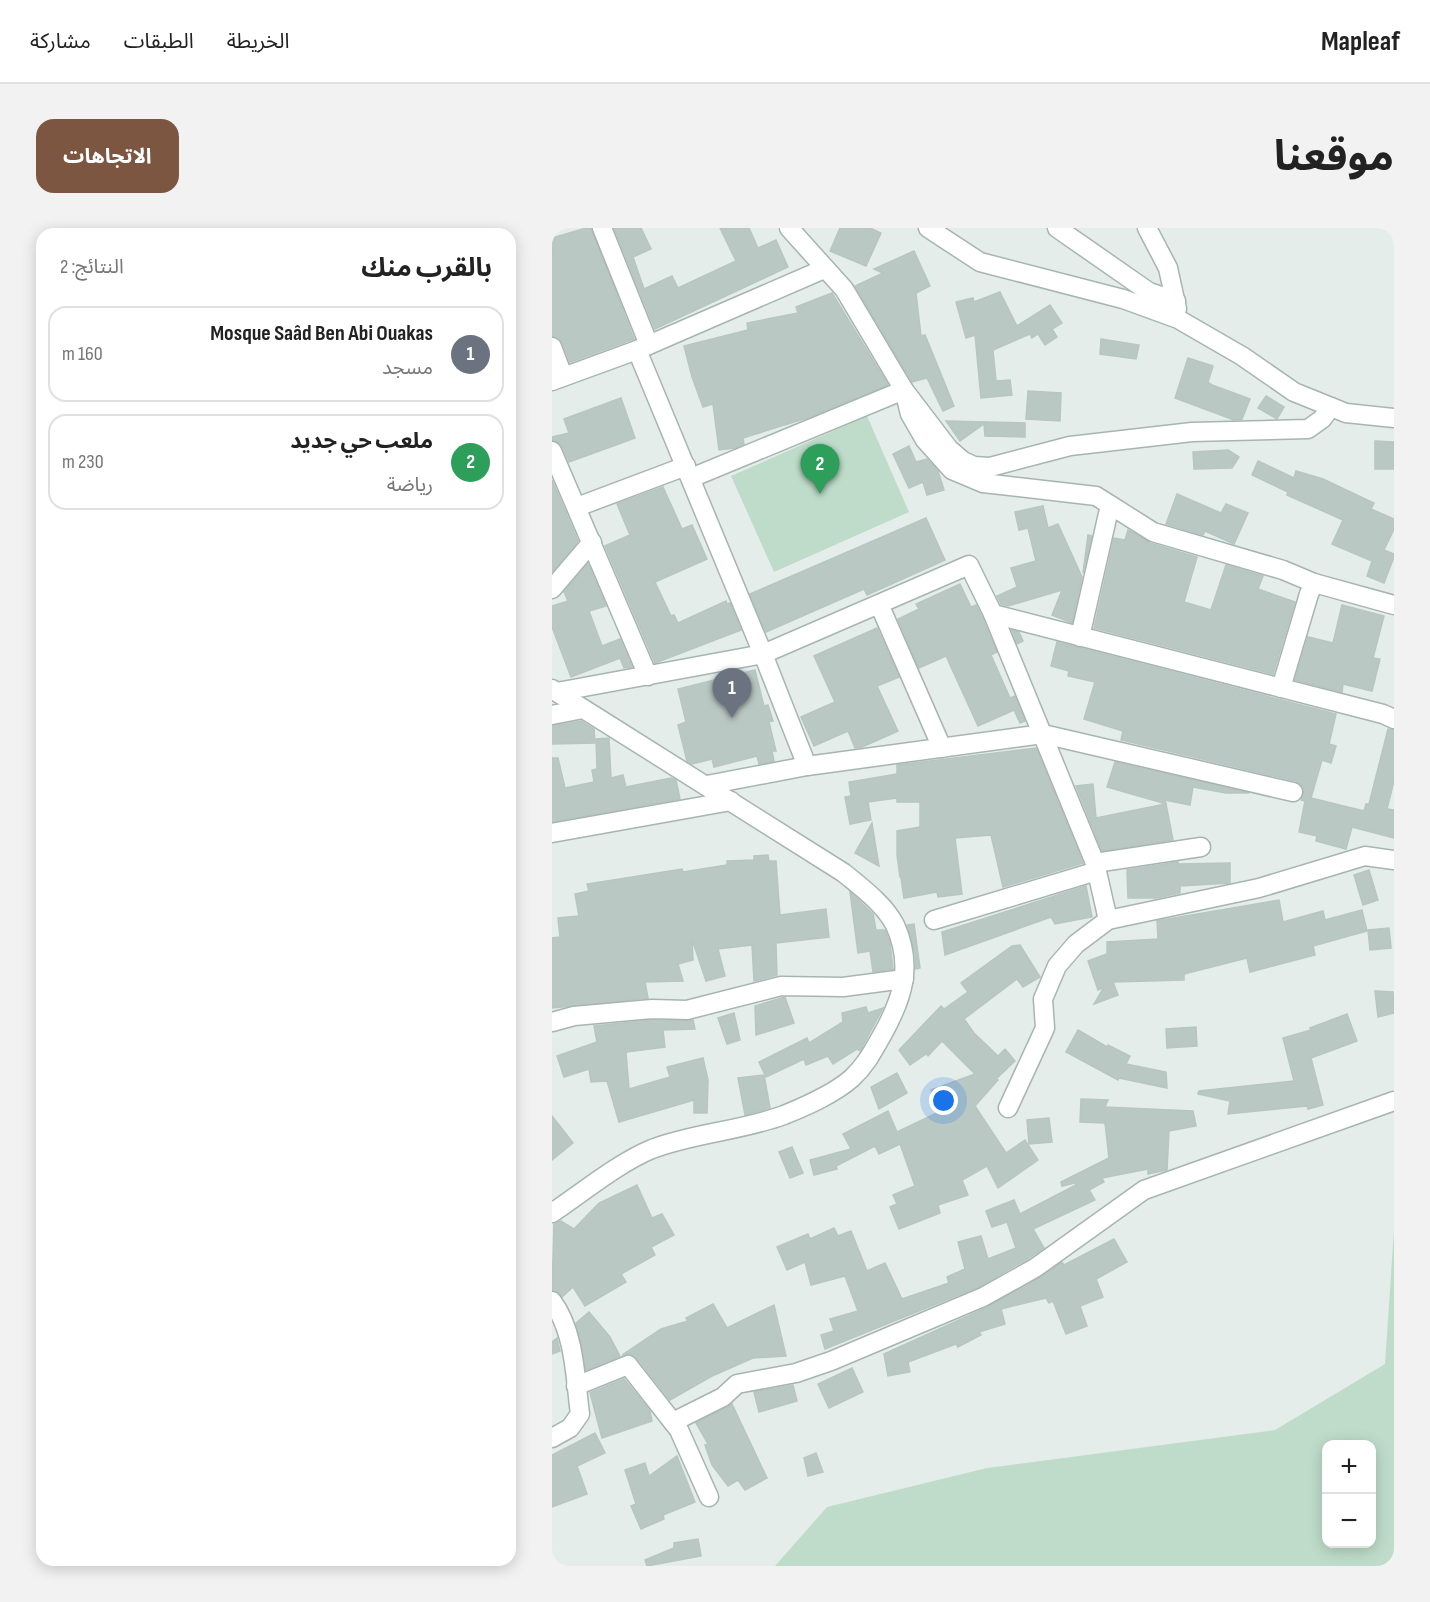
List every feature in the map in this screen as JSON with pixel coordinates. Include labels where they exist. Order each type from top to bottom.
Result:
[{"type":"street","points":[[602,228],[688,472],[807,766]]},
{"type":"street","points":[[789,228],[844,289],[904,390],[949,449],[963,461],[975,466],[990,467],[1070,446],[1192,432],[1308,429],[1322,419],[1331,407]]},
{"type":"street","points":[[928,228],[980,262],[1123,299],[1178,319],[1242,356],[1294,392],[1346,413],[1394,418]]},
{"type":"street","points":[[1057,228],[1149,292],[1176,301]]},
{"type":"street","points":[[1147,228],[1168,268],[1178,319]]},
{"type":"street","points":[[552,347],[557,378],[643,347],[824,269]]},
{"type":"street","points":[[578,507],[688,472],[904,390]]},
{"type":"street","points":[[904,390],[910,414],[920,431],[952,470],[983,483],[1096,496],[1154,532],[1283,570],[1314,583],[1394,605]]},
{"type":"street","points":[[552,451],[578,507],[648,676]]},
{"type":"street","points":[[1080,637],[1110,505]]},
{"type":"street","points":[[552,589],[592,543]]},
{"type":"street","points":[[554,691],[763,654],[969,565],[993,615],[1096,867],[1108,921]]},
{"type":"street","points":[[1281,688],[1314,583]]},
{"type":"street","points":[[879,604],[942,748]]},
{"type":"street","points":[[993,615],[1383,714],[1394,719]]},
{"type":"street","points":[[552,1213],[632,1158],[681,1139],[727,1132],[783,1115],[816,1100],[850,1080],[866,1064],[901,1001],[904,979],[901,943],[894,923],[873,897],[844,873],[554,691]]},
{"type":"street","points":[[552,715],[583,709]]},
{"type":"street","points":[[707,785],[807,766],[1043,734],[1293,792]]},
{"type":"street","points":[[552,832],[731,801]]},
{"type":"street","points":[[934,920],[1096,867],[1201,847]]},
{"type":"street","points":[[1008,1108],[1045,1029],[1043,999],[1057,966],[1076,944],[1108,921],[1259,888],[1365,856],[1394,860]]},
{"type":"street","points":[[552,1022],[574,1016],[641,1010],[687,1010],[781,986],[843,987],[904,979]]},
{"type":"street","points":[[673,1422],[723,1397],[737,1384],[796,1373],[831,1361],[983,1297],[1035,1268],[1143,1190],[1394,1101]]},
{"type":"street","points":[[552,1301],[560,1311],[567,1330],[580,1414],[570,1428],[552,1438]]},
{"type":"street","points":[[576,1386],[628,1365],[679,1430],[709,1497]]},
{"type":"green space","points":[[867,416],[909,512],[774,572],[731,476]]},
{"type":"green space","points":[[1394,1230],[1394,1566],[775,1566],[827,1507],[987,1468],[1275,1430],[1385,1364]]},
{"type":"building","points":[[591,228],[634,339],[570,362],[562,342],[552,336],[552,238]]},
{"type":"building","points":[[614,228],[641,228],[651,249],[633,257],[644,289],[672,276],[678,288],[736,261],[720,228],[749,228],[758,248],[776,240],[788,267],[655,329]]},
{"type":"building","points":[[840,228],[870,228],[881,233],[866,266],[830,251]]},
{"type":"building","points":[[914,251],[930,286],[916,293],[921,336],[925,335],[954,406],[943,411],[927,378],[912,382],[855,286],[883,273],[874,269]]},
{"type":"building","points":[[1000,292],[1017,326],[1050,305],[1062,323],[1052,329],[1057,337],[1045,345],[1038,334],[1032,338],[1030,334],[993,350],[996,381],[1010,380],[1012,395],[981,398],[975,335],[966,338],[956,302],[973,298],[974,302]]},
{"type":"building","points":[[832,293],[888,385],[807,418],[743,438],[744,444],[735,448],[719,450],[713,404],[703,407],[684,346],[748,330],[747,323],[798,313],[796,307]]},
{"type":"building","points":[[1101,339],[1139,345],[1136,359],[1100,354]]},
{"type":"building","points":[[1188,358],[1213,366],[1208,382],[1212,385],[1250,399],[1242,419],[1234,420],[1175,398]]},
{"type":"building","points":[[1028,391],[1061,393],[1060,421],[1026,419]]},
{"type":"building","points":[[1266,396],[1284,407],[1277,419],[1258,408]]},
{"type":"building","points":[[621,398],[635,438],[569,462],[562,446],[552,440],[552,437],[569,433],[564,419]]},
{"type":"building","points":[[946,421],[1025,423],[1025,437],[985,436],[984,424],[960,441]]},
{"type":"building","points":[[1375,441],[1394,442],[1394,469],[1375,469]]},
{"type":"building","points":[[909,446],[916,462],[927,459],[938,471],[944,490],[927,495],[923,482],[909,488],[893,454]]},
{"type":"building","points":[[1228,450],[1239,457],[1232,468],[1194,469],[1193,452]]},
{"type":"building","points":[[1258,461],[1294,478],[1296,471],[1323,479],[1374,503],[1371,509],[1394,519],[1394,529],[1384,550],[1394,554],[1394,557],[1384,583],[1367,576],[1372,561],[1332,544],[1343,520],[1287,495],[1288,492],[1252,475]]},
{"type":"building","points":[[552,480],[578,541],[552,572]]},
{"type":"building","points":[[663,487],[682,529],[692,525],[707,559],[655,582],[671,616],[674,615],[678,623],[726,601],[727,604],[730,603],[741,630],[655,663],[605,546],[630,535],[617,504]]},
{"type":"building","points":[[1177,494],[1221,513],[1226,504],[1248,513],[1234,544],[1205,531],[1203,535],[1166,524]]},
{"type":"building","points":[[1043,506],[1048,528],[1058,524],[1082,577],[1072,623],[1052,615],[1062,590],[1008,606],[1001,604],[997,596],[1017,587],[1011,568],[1036,561],[1028,528],[1019,530],[1015,512]]},
{"type":"building","points":[[926,518],[945,560],[867,595],[864,589],[766,632],[750,594]]},
{"type":"building","points":[[1128,530],[1150,543],[1197,557],[1184,602],[1211,610],[1226,565],[1263,576],[1258,589],[1295,602],[1273,674],[1094,628],[1114,538],[1125,540]]},
{"type":"building","points":[[1088,535],[1092,536],[1083,573]]},
{"type":"building","points":[[588,564],[606,606],[589,611],[602,646],[620,639],[632,667],[624,668],[620,658],[571,677],[552,627],[552,606],[568,601],[564,592]]},
{"type":"building","points":[[960,584],[971,607],[976,605],[983,619],[997,652],[991,655],[1010,698],[1015,696],[1025,721],[1020,723],[1014,710],[978,726],[946,656],[919,668],[898,619],[919,609],[916,604]]},
{"type":"building","points":[[1342,605],[1384,616],[1373,658],[1380,659],[1372,691],[1343,684],[1342,692],[1295,680],[1308,637],[1333,643]]},
{"type":"building","points":[[877,628],[899,677],[877,686],[898,731],[862,747],[855,748],[848,731],[814,746],[801,717],[835,702],[814,656]]},
{"type":"building","points":[[1012,630],[1019,632],[1023,641],[1017,644]]},
{"type":"building","points":[[1057,642],[1336,714],[1329,744],[1336,746],[1331,763],[1322,760],[1311,798],[1364,811],[1366,804],[1369,804],[1388,729],[1394,730],[1394,781],[1387,809],[1394,810],[1394,838],[1352,827],[1346,849],[1316,841],[1317,836],[1299,832],[1305,801],[1301,800],[1304,788],[1296,781],[1121,740],[1123,731],[1084,719],[1095,682],[1068,676],[1069,671],[1051,666]]},
{"type":"building","points":[[755,670],[764,706],[768,705],[773,721],[769,722],[776,751],[772,751],[774,761],[759,764],[757,756],[714,767],[712,759],[692,764],[687,761],[678,725],[686,722],[678,689]]},
{"type":"building","points":[[581,721],[594,729],[595,743],[552,744],[552,726]]},
{"type":"building","points":[[609,738],[611,778],[623,775],[626,787],[671,778],[676,780],[680,799],[552,822],[552,758],[558,758],[565,788],[594,782],[592,770],[597,769],[596,739]]},
{"type":"building","points":[[1036,748],[1083,863],[1003,887],[991,835],[955,838],[962,894],[938,897],[937,892],[904,898],[901,878],[903,878],[900,877],[897,855],[897,831],[920,827],[920,802],[897,802],[897,798],[868,802],[871,820],[850,824],[845,797],[851,796],[849,782],[897,774],[897,765]]},
{"type":"building","points":[[1115,762],[1249,793],[1226,793],[1193,787],[1190,805],[1165,800],[1166,804],[1107,787]]},
{"type":"building","points":[[1093,784],[1096,818],[1166,804],[1173,840],[1102,851],[1076,786]]},
{"type":"building","points":[[872,823],[875,842],[879,866],[855,853]]},
{"type":"building","points":[[768,855],[769,861],[776,861],[780,915],[826,909],[829,937],[776,943],[777,975],[754,981],[752,945],[718,949],[725,976],[706,981],[692,939],[693,960],[678,964],[683,981],[645,982],[648,998],[552,1008],[552,938],[560,937],[558,918],[579,916],[575,894],[589,891],[587,884],[682,869],[683,872],[727,865],[727,861],[754,860],[754,856]]},
{"type":"building","points":[[1178,862],[1178,864],[1230,863],[1230,883],[1180,886],[1180,893],[1157,898],[1128,898],[1127,870]]},
{"type":"building","points":[[1369,870],[1378,900],[1363,905],[1354,875]]},
{"type":"building","points":[[1086,886],[1092,917],[1055,924],[1051,917],[945,955],[942,932]]},
{"type":"building","points":[[850,892],[873,914],[876,930],[885,930],[890,943],[893,969],[873,972],[870,951],[858,953]]},
{"type":"building","points":[[1279,900],[1283,922],[1323,911],[1325,920],[1362,910],[1367,931],[1313,946],[1315,955],[1250,972],[1247,958],[1184,974],[1184,980],[1113,982],[1118,995],[1094,1004],[1104,987],[1098,990],[1088,961],[1107,954],[1107,942],[1158,939],[1157,921]]},
{"type":"building","points":[[914,924],[920,968],[916,969],[915,953],[907,925]]},
{"type":"building","points":[[1389,928],[1391,948],[1370,950],[1368,930]]},
{"type":"building","points":[[1020,945],[1040,977],[1023,987],[1017,979],[964,1019],[974,1033],[998,1056],[1005,1049],[1015,1061],[996,1079],[998,1080],[975,1106],[1006,1153],[1025,1140],[1038,1160],[998,1188],[987,1166],[962,1180],[968,1195],[938,1205],[940,1213],[899,1229],[890,1207],[897,1204],[893,1195],[915,1186],[900,1144],[879,1154],[875,1146],[836,1166],[837,1169],[814,1175],[810,1160],[851,1149],[843,1134],[888,1111],[897,1132],[939,1112],[931,1090],[975,1074],[942,1041],[928,1056],[926,1054],[910,1065],[899,1050],[941,1006],[944,1009],[968,992],[961,983],[1012,946]]},
{"type":"building","points":[[1375,991],[1393,992],[1394,1013],[1378,1017]]},
{"type":"building","points":[[785,997],[794,1023],[756,1035],[755,1006]]},
{"type":"building","points":[[866,1007],[868,1013],[883,1008],[860,1051],[857,1049],[833,1064],[828,1056],[806,1065],[804,1059],[766,1077],[759,1062],[807,1038],[809,1043],[843,1022],[842,1013]]},
{"type":"building","points":[[734,1013],[740,1040],[727,1044],[718,1018]]},
{"type":"building","points":[[1347,1014],[1357,1041],[1311,1058],[1323,1105],[1308,1109],[1307,1106],[1228,1114],[1230,1101],[1198,1094],[1199,1091],[1294,1081],[1283,1038],[1311,1030],[1310,1028]]},
{"type":"building","points":[[652,1020],[693,1020],[695,1029],[663,1030],[665,1047],[626,1052],[629,1089],[670,1077],[667,1067],[703,1058],[708,1080],[707,1113],[694,1113],[694,1100],[619,1122],[607,1081],[591,1082],[589,1069],[564,1077],[557,1056],[597,1042],[594,1026]]},
{"type":"building","points":[[1196,1027],[1197,1046],[1167,1048],[1166,1029]]},
{"type":"building","points":[[1078,1030],[1107,1047],[1108,1045],[1130,1056],[1126,1064],[1166,1072],[1167,1088],[1119,1078],[1118,1080],[1066,1052]]},
{"type":"building","points":[[897,1073],[907,1093],[879,1109],[871,1087]]},
{"type":"building","points":[[764,1075],[770,1108],[745,1115],[738,1078]]},
{"type":"building","points":[[1081,1099],[1108,1100],[1105,1107],[1193,1111],[1196,1126],[1169,1131],[1167,1170],[1148,1174],[1148,1169],[1102,1178],[1104,1182],[1089,1190],[1095,1200],[1033,1229],[1044,1248],[1029,1258],[978,1287],[825,1349],[821,1335],[834,1331],[830,1319],[858,1311],[845,1276],[811,1285],[805,1262],[787,1270],[777,1247],[808,1234],[810,1239],[834,1228],[838,1236],[851,1231],[867,1271],[885,1263],[902,1299],[949,1283],[947,1277],[965,1269],[958,1242],[981,1236],[988,1259],[1016,1248],[1007,1222],[992,1227],[986,1211],[1014,1200],[1020,1214],[1076,1185],[1075,1183],[1062,1186],[1061,1182],[1109,1158],[1105,1123],[1080,1122]]},
{"type":"building","points":[[552,1116],[573,1143],[552,1160]]},
{"type":"building","points":[[1049,1118],[1052,1142],[1029,1144],[1027,1120]]},
{"type":"building","points":[[792,1147],[803,1173],[790,1178],[779,1152]]},
{"type":"building","points":[[637,1185],[652,1218],[662,1214],[674,1235],[651,1247],[655,1255],[621,1274],[626,1282],[585,1306],[573,1287],[562,1297],[552,1290],[554,1224],[561,1221],[574,1229],[599,1203]]},
{"type":"building","points":[[1114,1239],[1127,1262],[1096,1279],[1103,1297],[1080,1306],[1087,1326],[1066,1334],[1053,1301],[1049,1303],[1046,1298],[1001,1309],[1005,1324],[979,1332],[981,1335],[958,1347],[956,1344],[908,1362],[910,1372],[888,1376],[884,1354],[988,1307],[1062,1262],[1064,1265]]},
{"type":"building","points":[[713,1304],[727,1328],[774,1305],[786,1356],[753,1358],[712,1376],[670,1400],[637,1358],[630,1354],[622,1355],[661,1329],[688,1321],[686,1318]]},
{"type":"building","points":[[589,1312],[610,1337],[620,1356],[586,1370],[576,1323]]},
{"type":"building","points":[[557,1338],[560,1351],[552,1354],[552,1342]]},
{"type":"building","points":[[852,1368],[863,1392],[829,1408],[818,1384]]},
{"type":"building","points":[[624,1379],[650,1411],[652,1421],[602,1438],[590,1393]]},
{"type":"building","points":[[793,1385],[797,1401],[759,1412],[754,1392]]},
{"type":"building","points":[[732,1404],[767,1478],[745,1490],[738,1480],[728,1486],[712,1465],[705,1445],[708,1444],[696,1423]]},
{"type":"building","points":[[595,1433],[605,1453],[577,1466],[587,1494],[552,1507],[552,1455]]},
{"type":"building","points":[[816,1453],[823,1472],[808,1476],[804,1458]]},
{"type":"building","points":[[677,1456],[695,1502],[663,1515],[664,1519],[641,1529],[631,1506],[636,1504],[625,1470],[645,1463],[649,1476]]},
{"type":"building","points":[[698,1539],[701,1556],[647,1566],[645,1560],[674,1548],[674,1543]]},
{"type":"place","name":"ملعب حي جديد","points":[[820,494]]},
{"type":"place","name":"Mosque Saâd Ben Abi Ouakas","points":[[732,718]]}]
